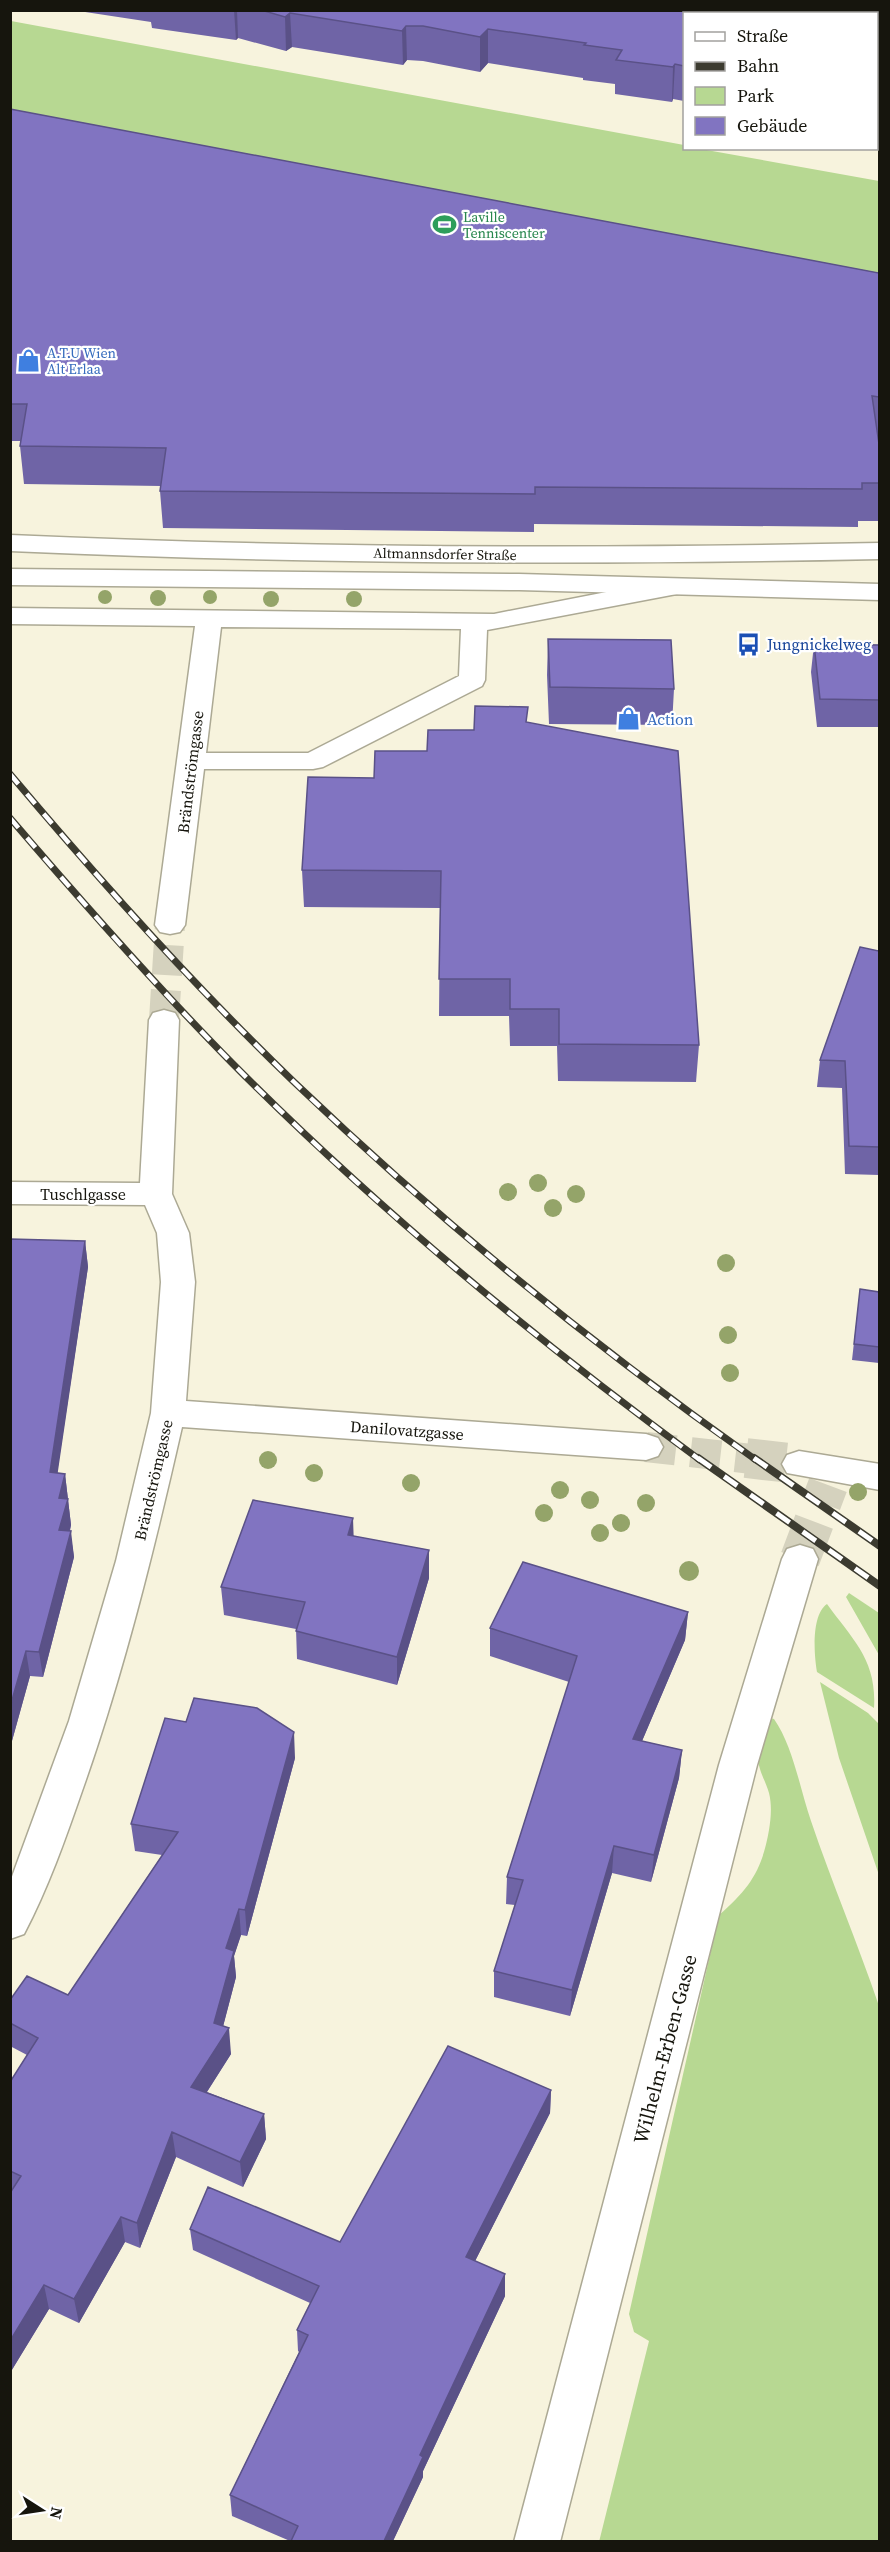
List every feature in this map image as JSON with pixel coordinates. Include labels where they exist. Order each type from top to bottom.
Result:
[{"type":"street","name":"Altmannsdorfer Straße","points":[[10,543],[182,551],[572,555],[879,551]]},
{"type":"street","name":"Altmannsdorfer Straße","points":[[10,577],[519,582],[879,592]]},
{"type":"street","name":"Altmannsdorfer Straße","points":[[10,616],[494,622],[673,587]]},
{"type":"street","name":"Brändströmgasse","points":[[170,925],[209,618]]},
{"type":"street","points":[[191,761],[313,761],[472,680],[474,622]]},
{"type":"street","name":"Brändströmgasse","points":[[10,1922],[28,1888],[88,1721],[134,1561],[168,1413],[178,1282],[173,1233],[156,1194],[164,1020]]},
{"type":"street","name":"Tuschlgasse","points":[[10,1194],[156,1194]]},
{"type":"street","name":"Danilovatzgasse","points":[[168,1413],[646,1447]]},
{"type":"street","points":[[799,1464],[831,1478],[879,1477]]},
{"type":"street","name":"Wilhelm-Erben-Gasse","points":[[537,2541],[738,1765],[800,1559]]},
{"type":"green space","name":"Laville Tenniscenter","points":[[11,21],[683,145],[683,150],[707,150],[879,181],[879,435],[11,269]]},
{"type":"green space","points":[[849,1593],[879,1613],[879,1655],[846,1597]]},
{"type":"green space","points":[[827,1604],[854,1640],[867,1663],[872,1677],[874,1708],[817,1672],[816,1626],[822,1609]]},
{"type":"green space","points":[[820,1682],[868,1713],[879,1724],[879,1875],[839,1758]]},
{"type":"green space","points":[[770,1718],[774,1719],[781,1730],[791,1755],[819,1844],[879,2006],[879,2541],[599,2542],[649,2341],[634,2332],[629,2314],[719,1915],[747,1887],[763,1856],[766,1844],[771,1802],[760,1769],[758,1753]]},
{"type":"building","points":[[261,10],[879,10],[879,98],[878,12],[683,12],[683,66],[675,64],[673,67],[616,60],[622,50],[488,29],[480,37],[423,26],[406,26],[402,31],[290,13],[285,17]]},
{"type":"building","points":[[10,109],[879,273],[879,397],[872,396],[879,444],[879,483],[862,483],[862,489],[535,487],[535,494],[160,491],[166,448],[20,446],[27,404],[10,404]]},
{"type":"building","points":[[548,639],[671,640],[674,689],[550,687]]},
{"type":"building","points":[[814,644],[879,645],[879,700],[820,699]]},
{"type":"building","points":[[475,706],[528,707],[526,722],[678,751],[699,1045],[559,1044],[559,1009],[510,1009],[510,979],[439,979],[441,871],[302,870],[308,777],[374,778],[375,751],[427,751],[428,730],[474,730]]},
{"type":"building","points":[[860,947],[879,951],[879,1147],[849,1146],[845,1061],[820,1060]]},
{"type":"building","points":[[10,1239],[85,1241],[50,1472],[65,1474],[59,1498],[68,1499],[59,1530],[71,1531],[39,1652],[26,1651],[10,1707]]},
{"type":"building","points":[[860,1289],[879,1292],[879,1347],[854,1344]]},
{"type":"building","points":[[253,1500],[353,1518],[348,1535],[429,1550],[397,1657],[296,1631],[305,1602],[221,1587]]},
{"type":"building","points":[[523,1562],[688,1612],[633,1739],[682,1750],[654,1855],[614,1846],[572,1990],[494,1971],[523,1880],[507,1877],[577,1656],[490,1628]]},
{"type":"building","points":[[194,1698],[257,1708],[294,1732],[245,1910],[239,1909],[226,1948],[234,1951],[214,2023],[229,2028],[191,2087],[264,2114],[240,2162],[172,2132],[137,2223],[121,2217],[74,2299],[44,2285],[10,2341],[10,2193],[21,2176],[10,2171],[10,2082],[38,2038],[10,2023],[10,2000],[27,1976],[68,1995],[178,1832],[131,1824],[165,1718],[186,1722]]},
{"type":"building","points":[[448,2046],[551,2090],[466,2257],[505,2274],[420,2455],[423,2457],[384,2541],[291,2541],[298,2526],[230,2495],[308,2335],[297,2330],[319,2286],[190,2229],[208,2187],[340,2242]]},
{"type":"tunnel","points":[[164,1020],[170,925]]},
{"type":"tunnel","points":[[646,1447],[760,1460]]},
{"type":"tunnel","points":[[746,1458],[799,1464]]},
{"type":"tunnel","points":[[800,1559],[828,1485]]},
{"type":"railway","points":[[10,774],[78,854],[183,970],[256,1045],[349,1133],[460,1232],[518,1280],[635,1372],[756,1460]]},
{"type":"railway","points":[[10,818],[175,1004],[288,1118],[401,1221],[518,1320],[700,1460]]},
{"type":"railway","points":[[698,1458],[880,1586]]},
{"type":"railway","points":[[754,1458],[880,1546]]},
{"type":"place","name":"Laville Tenniscenter","points":[[445,225]]},
{"type":"place","name":"A.T.U Wien Alt Erlaa","points":[[29,361]]},
{"type":"place","name":"Jungnickelweg","points":[[749,644]]},
{"type":"place","name":"Action","points":[[629,719]]}]
